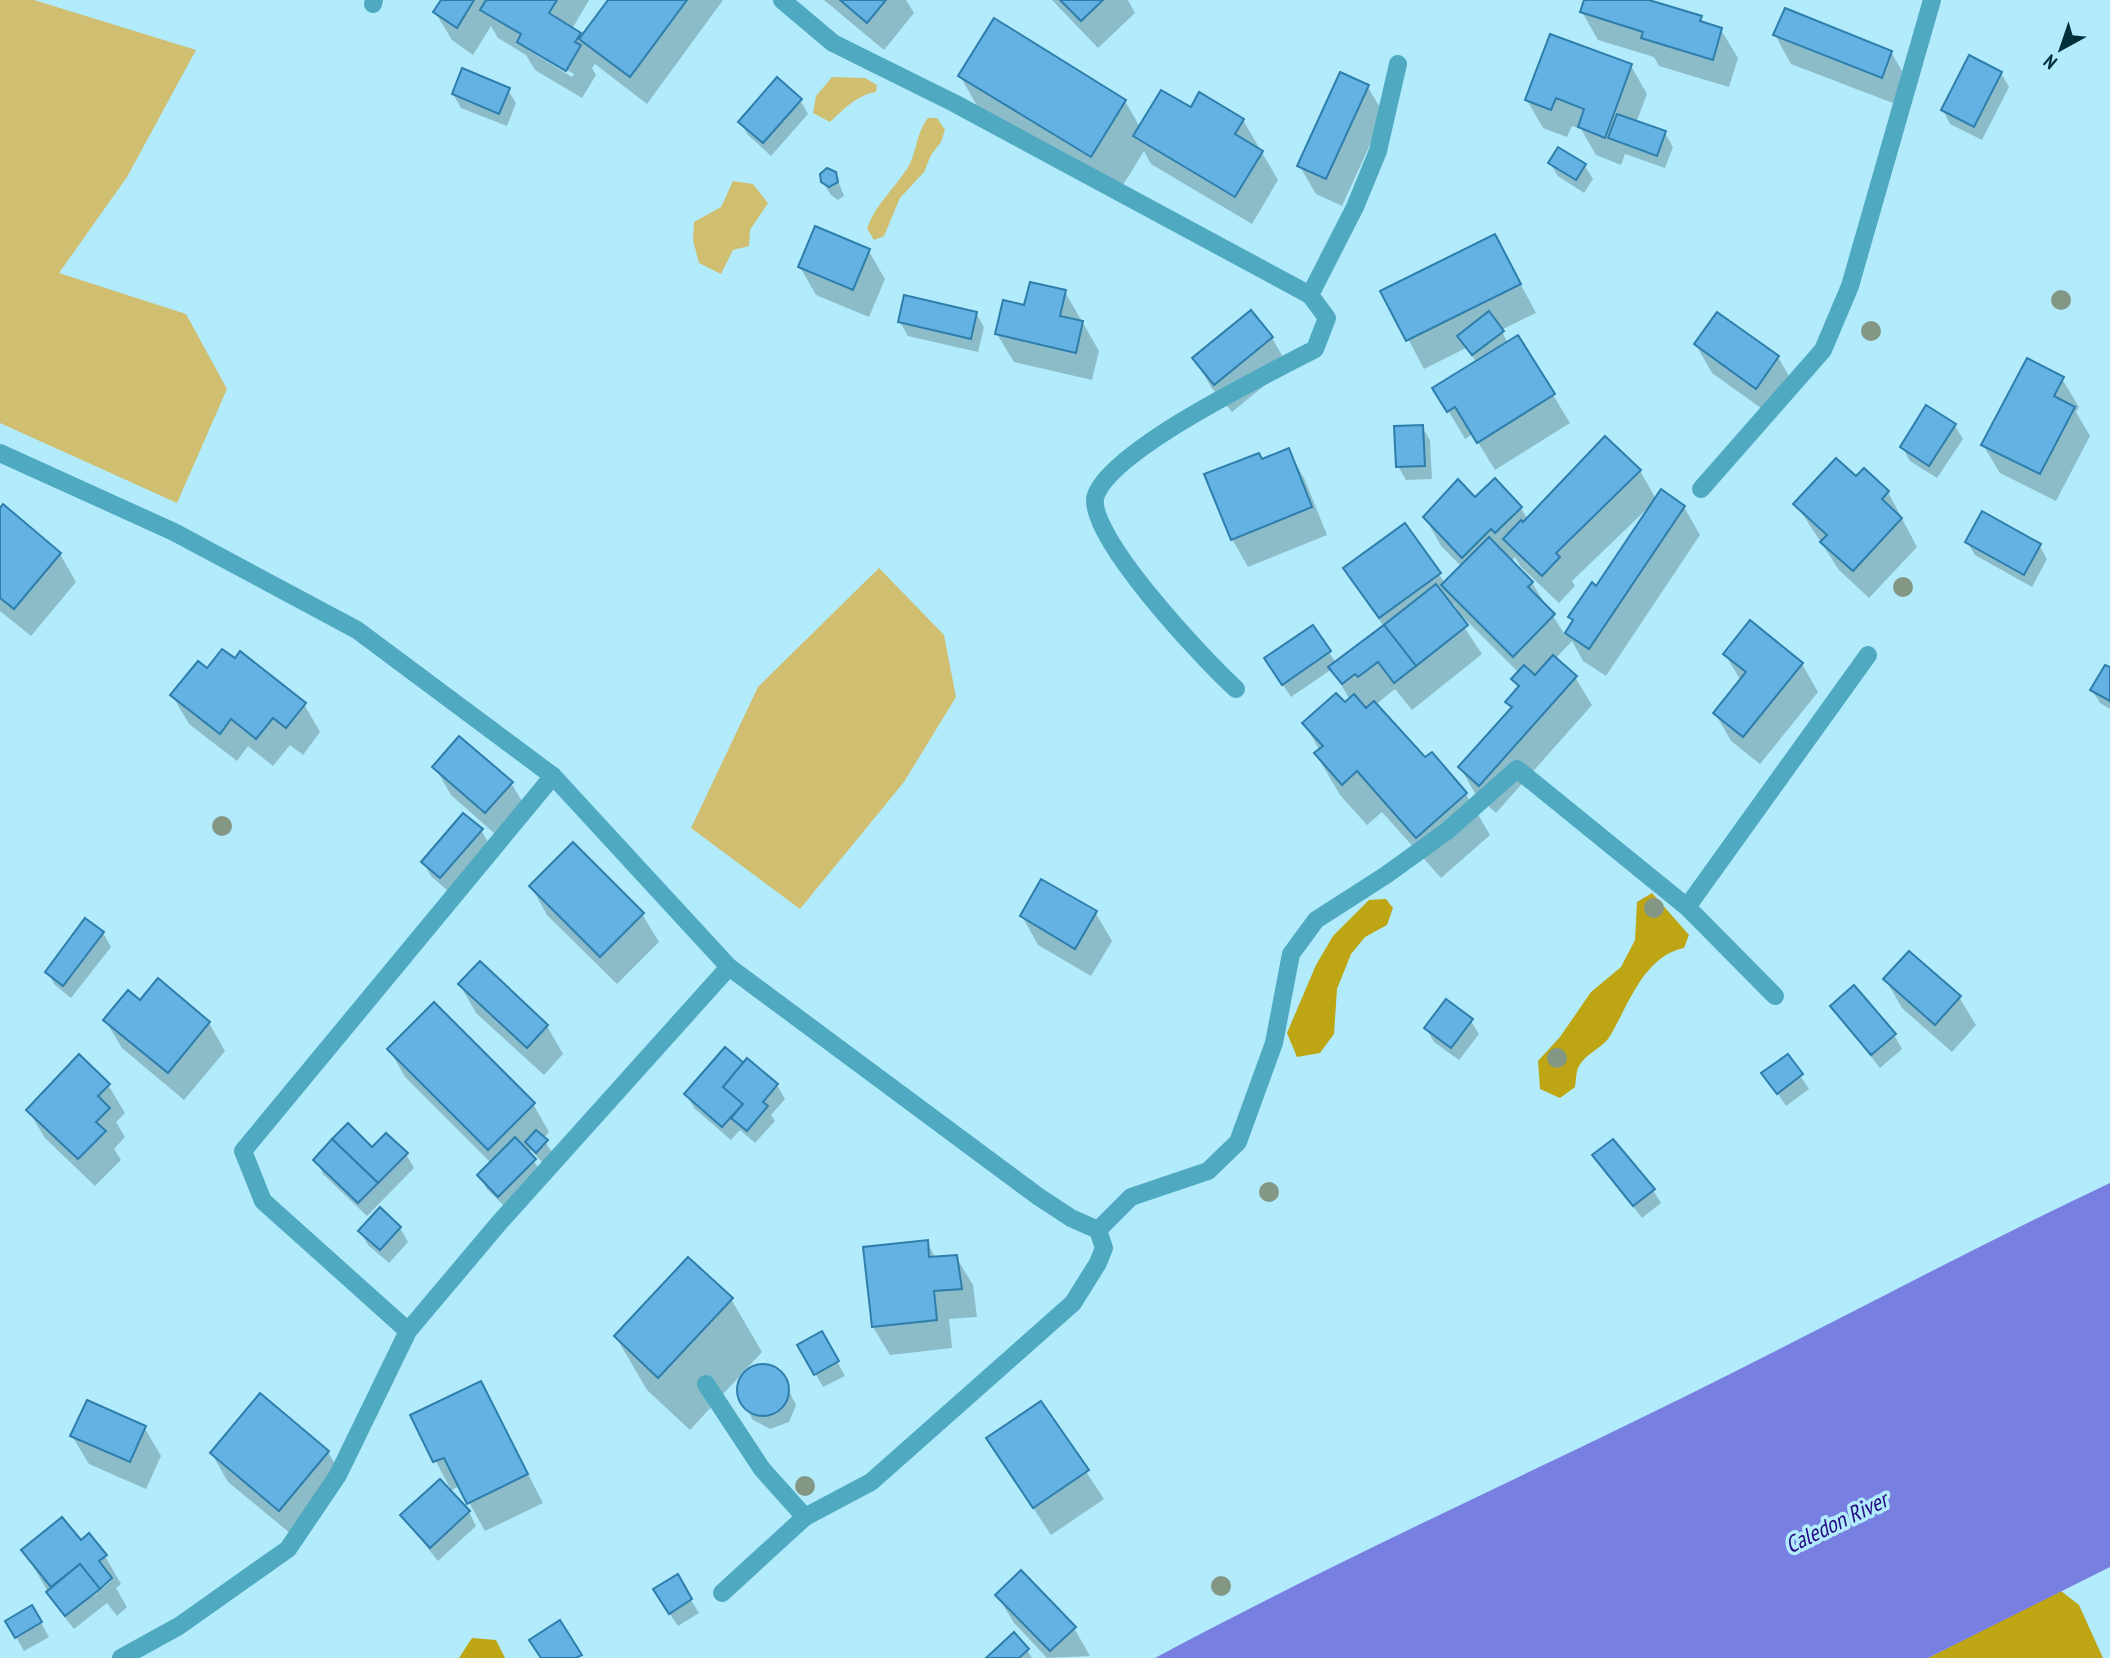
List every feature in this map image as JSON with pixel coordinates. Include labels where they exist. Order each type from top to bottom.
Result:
[{"type":"street","points":[[782,0],[832,43],[954,103],[1310,295],[1327,318],[1315,349],[1189,415],[1119,468],[1096,495],[1095,513],[1150,597],[1213,669],[1236,688]]},
{"type":"street","points":[[1701,489],[1823,350],[1850,286],[1932,0]]},
{"type":"street","points":[[1310,295],[1355,207],[1378,151],[1398,64]]},
{"type":"street","points":[[0,453],[174,532],[357,630],[552,776],[729,967],[1039,1197],[1098,1230],[1104,1248],[1098,1263],[1073,1303],[871,1482],[805,1517],[722,1593]]},
{"type":"street","points":[[1687,908],[1868,655]]},
{"type":"street","points":[[1098,1230],[1131,1198],[1209,1171],[1238,1142],[1274,1043],[1290,954],[1316,920],[1386,875],[1447,831],[1517,769],[1687,908],[1775,996]]},
{"type":"street","points":[[408,1331],[263,1201],[243,1151],[552,776]]},
{"type":"street","points":[[121,1658],[179,1626],[288,1549],[338,1475],[408,1331],[499,1223],[729,967]]},
{"type":"street","points":[[705,1384],[762,1469],[805,1517]]},
{"type":"shaded area","points":[[0,0],[34,0],[196,50],[127,177],[59,273],[186,314],[227,389],[177,503],[0,423]]},
{"type":"shaded area","points":[[832,77],[865,78],[877,85],[876,92],[857,99],[830,122],[813,113],[816,96]]},
{"type":"shaded area","points":[[928,118],[937,118],[945,130],[941,142],[931,155],[924,172],[900,198],[884,236],[874,240],[867,228],[880,204],[907,169]]},
{"type":"shaded area","points":[[733,181],[753,184],[768,203],[750,230],[749,246],[733,250],[721,274],[699,263],[693,240],[694,222],[721,207]]},
{"type":"shaded area","points":[[879,568],[944,635],[956,697],[904,782],[800,909],[691,828],[758,687]]},
{"type":"shaded area","points":[[1652,893],[1689,935],[1684,948],[1670,953],[1648,971],[1610,1036],[1579,1066],[1575,1087],[1560,1098],[1540,1089],[1538,1061],[1560,1037],[1591,992],[1621,967],[1635,940],[1637,902]]},
{"type":"shaded area","points":[[1386,899],[1393,908],[1387,925],[1365,937],[1351,954],[1337,989],[1334,1034],[1320,1053],[1297,1057],[1287,1033],[1316,965],[1333,936],[1369,900]]},
{"type":"shaded area","points":[[2061,1591],[2079,1605],[2103,1658],[1928,1658]]},
{"type":"shaded area","points":[[472,1638],[496,1640],[505,1658],[459,1658]]},
{"type":"water","name":"Caledon River","points":[[2110,1183],[2110,1567],[1928,1658],[1155,1658],[1286,1590],[1684,1397]]},
{"type":"building","points":[[441,0],[474,0],[457,28],[433,12]]},
{"type":"building","points":[[486,0],[557,0],[549,13],[581,33],[575,42],[581,45],[566,71],[517,42],[521,34],[480,10]]},
{"type":"building","points":[[608,0],[687,0],[630,77],[579,39]]},
{"type":"building","points":[[840,0],[886,0],[867,23]]},
{"type":"building","points":[[1060,0],[1103,0],[1081,21]]},
{"type":"building","points":[[1584,0],[1649,0],[1702,16],[1700,21],[1722,28],[1713,60],[1641,38],[1643,32],[1580,12]]},
{"type":"building","points":[[1785,8],[1892,51],[1882,78],[1773,35]]},
{"type":"building","points":[[994,18],[1126,100],[1091,157],[958,76]]},
{"type":"building","points":[[1550,34],[1632,64],[1605,138],[1578,127],[1584,109],[1556,98],[1551,110],[1525,100]]},
{"type":"building","points":[[1969,55],[2002,72],[1974,127],[1941,110]]},
{"type":"building","points":[[462,68],[510,88],[499,114],[452,94]]},
{"type":"building","points":[[1340,72],[1369,85],[1326,179],[1297,166]]},
{"type":"building","points":[[777,77],[802,99],[763,143],[738,122]]},
{"type":"building","points":[[1161,90],[1191,107],[1199,92],[1244,119],[1235,134],[1263,151],[1235,197],[1133,136]]},
{"type":"building","points":[[1617,114],[1666,131],[1657,156],[1608,138]]},
{"type":"building","points":[[1558,147],[1586,164],[1576,180],[1548,163]]},
{"type":"building","points":[[827,168],[836,172],[838,182],[829,187],[821,182],[820,174]]},
{"type":"building","points":[[815,226],[870,249],[853,290],[798,267]]},
{"type":"building","points":[[1495,234],[1521,284],[1406,341],[1380,291]]},
{"type":"building","points":[[1030,282],[1066,290],[1060,316],[1083,321],[1076,353],[995,334],[1003,300],[1024,305]]},
{"type":"building","points":[[904,295],[977,312],[971,339],[898,322]]},
{"type":"building","points":[[1251,310],[1273,337],[1214,385],[1192,358]]},
{"type":"building","points":[[1489,311],[1504,331],[1472,355],[1457,336]]},
{"type":"building","points":[[1717,312],[1779,356],[1756,389],[1694,344]]},
{"type":"building","points":[[1518,335],[1555,394],[1477,443],[1455,407],[1447,412],[1432,388]]},
{"type":"building","points":[[2027,358],[2064,377],[2054,396],[2075,407],[2040,474],[1981,445]]},
{"type":"building","points":[[1926,405],[1956,424],[1929,466],[1900,447]]},
{"type":"building","points":[[1423,425],[1425,466],[1396,467],[1394,426]]},
{"type":"building","points":[[1605,436],[1641,470],[1556,553],[1560,557],[1542,576],[1503,539],[1521,520],[1523,522]]},
{"type":"building","points":[[1289,448],[1312,507],[1231,540],[1204,474],[1259,453],[1262,459]]},
{"type":"building","points":[[1836,458],[1856,476],[1864,468],[1889,491],[1882,499],[1902,518],[1853,571],[1820,542],[1827,535],[1793,504]]},
{"type":"building","points":[[1495,478],[1522,507],[1495,533],[1491,529],[1462,558],[1423,517],[1458,479],[1475,497]]},
{"type":"building","points":[[1661,489],[1685,506],[1589,649],[1565,633],[1573,620],[1568,617],[1592,582],[1596,586]]},
{"type":"building","points":[[3,504],[61,553],[14,609],[0,598],[0,508]]},
{"type":"building","points":[[1982,511],[2041,544],[2024,575],[1965,542]]},
{"type":"building","points":[[1405,523],[1441,573],[1379,618],[1343,568]]},
{"type":"building","points":[[1489,537],[1533,582],[1528,587],[1555,614],[1513,657],[1441,585]]},
{"type":"building","points":[[1436,584],[1468,625],[1416,666],[1384,625]]},
{"type":"building","points":[[1750,620],[1803,663],[1743,737],[1713,713],[1746,672],[1723,654]]},
{"type":"building","points":[[1313,625],[1331,651],[1282,685],[1264,658]]},
{"type":"building","points":[[1384,625],[1416,666],[1394,683],[1378,662],[1358,677],[1355,674],[1342,684],[1328,667]]},
{"type":"building","points":[[222,649],[235,658],[240,651],[306,703],[286,728],[273,718],[256,739],[231,719],[220,734],[170,695],[198,661],[207,668]]},
{"type":"building","points":[[1553,655],[1577,676],[1479,786],[1458,767],[1512,707],[1505,702],[1519,686],[1511,679],[1524,665],[1535,675]]},
{"type":"building","points":[[2105,665],[2110,667],[2110,701],[2090,690]]},
{"type":"building","points":[[1336,693],[1345,702],[1354,694],[1366,708],[1374,701],[1425,757],[1432,752],[1467,793],[1416,838],[1357,771],[1342,785],[1314,753],[1323,746],[1302,723]]},
{"type":"building","points":[[459,736],[513,782],[485,813],[432,767]]},
{"type":"building","points":[[463,813],[483,829],[440,878],[421,862]]},
{"type":"building","points":[[573,842],[644,913],[600,957],[529,886]]},
{"type":"building","points":[[1041,879],[1097,911],[1075,949],[1020,916]]},
{"type":"building","points":[[85,918],[104,932],[63,986],[45,972]]},
{"type":"building","points":[[1909,951],[1961,996],[1935,1025],[1883,979]]},
{"type":"building","points":[[480,961],[548,1025],[527,1048],[458,984]]},
{"type":"building","points":[[158,978],[210,1022],[168,1073],[103,1020],[128,990],[140,1000]]},
{"type":"building","points":[[1854,985],[1896,1034],[1871,1055],[1830,1006]]},
{"type":"building","points":[[1446,999],[1473,1019],[1451,1048],[1424,1028]]},
{"type":"building","points":[[434,1002],[535,1103],[488,1150],[387,1049]]},
{"type":"building","points":[[725,1047],[744,1063],[723,1087],[743,1104],[722,1127],[684,1094]]},
{"type":"building","points":[[79,1054],[110,1084],[98,1096],[110,1108],[96,1122],[106,1131],[78,1159],[26,1110]]},
{"type":"building","points":[[1788,1054],[1803,1074],[1777,1094],[1761,1073]]},
{"type":"building","points":[[747,1058],[778,1084],[763,1102],[768,1106],[747,1131],[731,1118],[743,1104],[723,1087]]},
{"type":"building","points":[[348,1123],[372,1147],[386,1133],[408,1153],[378,1183],[332,1139]]},
{"type":"building","points":[[536,1130],[548,1140],[536,1153],[525,1142]]},
{"type":"building","points":[[515,1137],[536,1159],[498,1197],[477,1175]]},
{"type":"building","points":[[332,1139],[378,1183],[358,1203],[313,1160]]},
{"type":"building","points":[[1613,1139],[1655,1189],[1633,1206],[1592,1155]]},
{"type":"building","points":[[380,1207],[401,1227],[380,1250],[358,1231]]},
{"type":"building","points":[[928,1240],[929,1257],[957,1255],[962,1289],[934,1291],[937,1320],[872,1327],[863,1247]]},
{"type":"building","points":[[688,1257],[733,1298],[658,1378],[614,1336]]},
{"type":"building","points":[[822,1331],[839,1361],[814,1375],[797,1345]]},
{"type":"building","points":[[763,1364],[773,1366],[781,1372],[787,1380],[787,1400],[781,1408],[773,1414],[763,1416],[753,1414],[745,1408],[739,1400],[737,1390],[739,1380],[745,1372],[753,1366]]},
{"type":"building","points":[[481,1381],[528,1474],[467,1504],[444,1458],[433,1462],[410,1415]]},
{"type":"building","points":[[260,1393],[329,1451],[279,1511],[210,1453]]},
{"type":"building","points":[[87,1400],[146,1426],[130,1462],[70,1436]]},
{"type":"building","points":[[1041,1401],[1089,1470],[1033,1508],[986,1438]]},
{"type":"building","points":[[440,1479],[470,1511],[430,1548],[400,1515]]},
{"type":"building","points":[[62,1517],[81,1540],[89,1533],[107,1555],[99,1561],[112,1578],[100,1589],[80,1564],[51,1587],[21,1550]]},
{"type":"building","points":[[80,1564],[100,1589],[65,1616],[46,1592]]},
{"type":"building","points":[[1021,1570],[1076,1627],[1050,1651],[995,1595]]},
{"type":"building","points":[[678,1574],[692,1599],[669,1614],[653,1589]]},
{"type":"building","points":[[32,1605],[42,1622],[15,1638],[5,1621]]},
{"type":"building","points":[[560,1620],[582,1655],[576,1658],[541,1658],[529,1640]]},
{"type":"building","points":[[1014,1632],[1029,1649],[1019,1658],[986,1658]]}]
